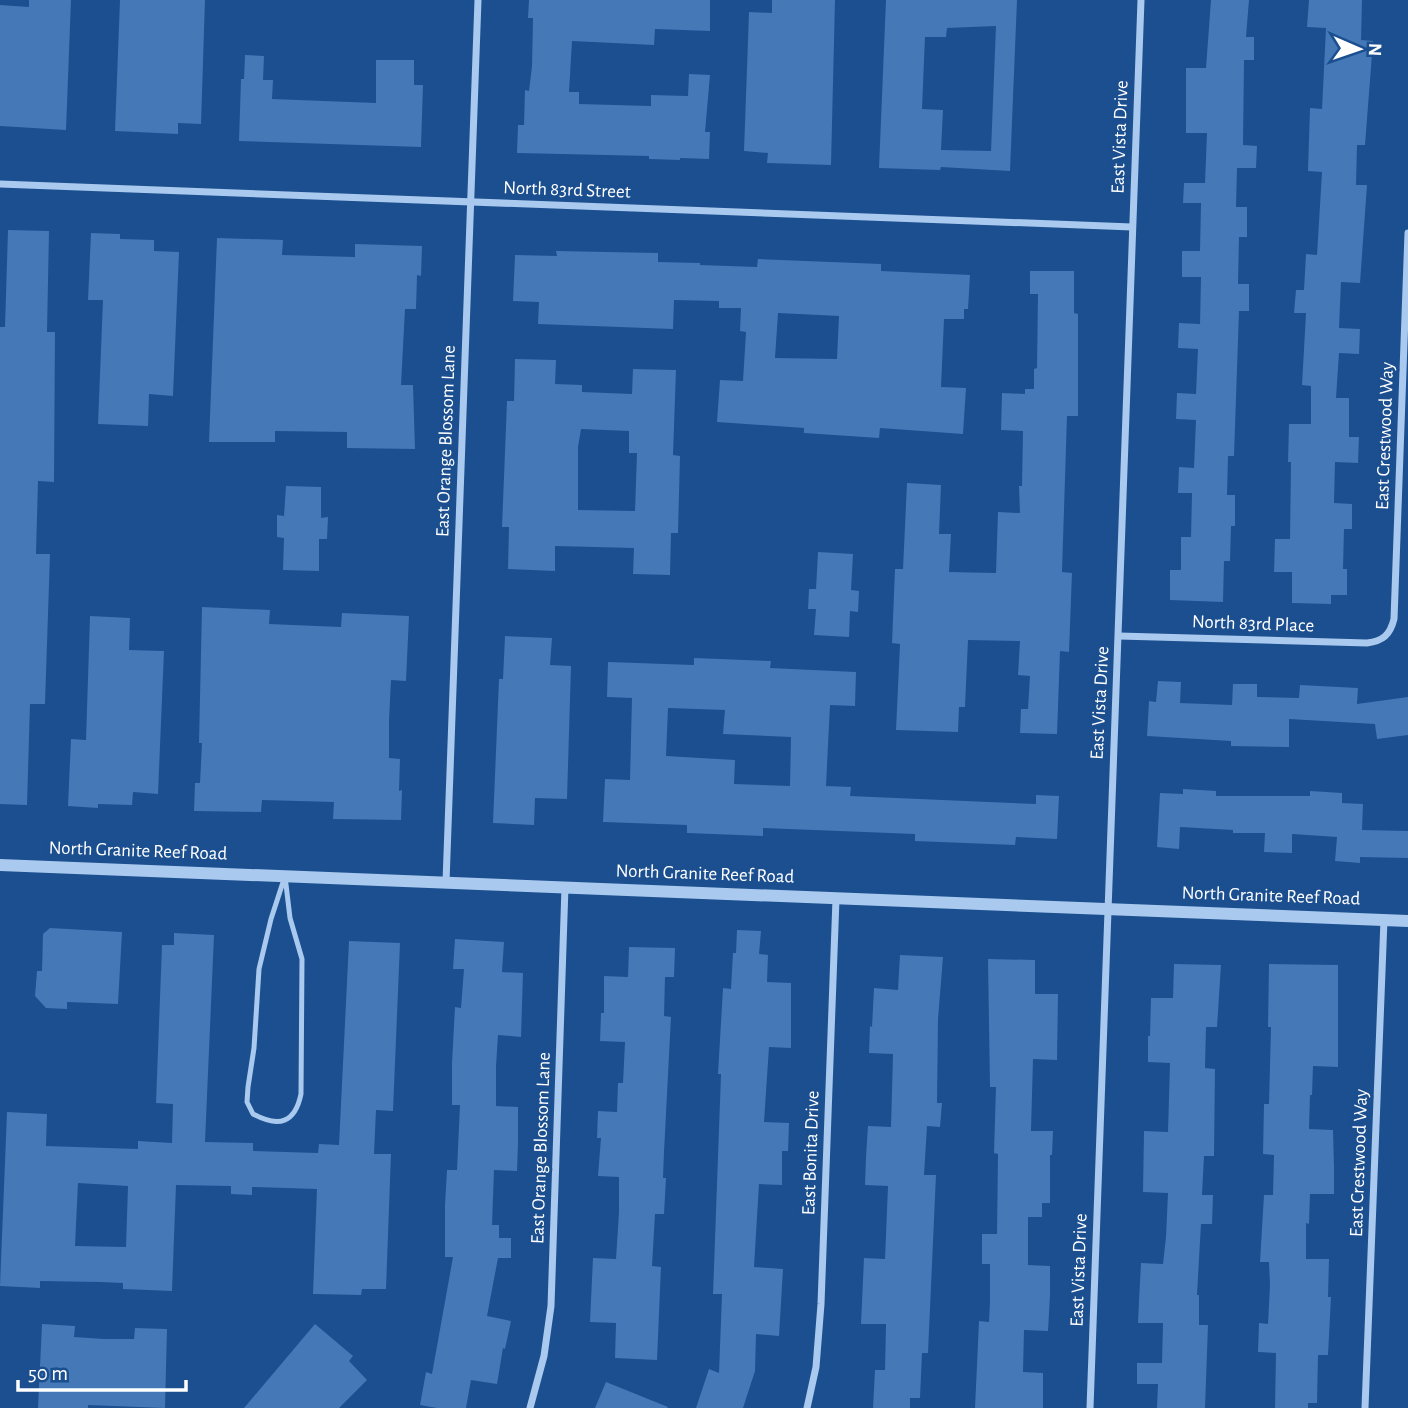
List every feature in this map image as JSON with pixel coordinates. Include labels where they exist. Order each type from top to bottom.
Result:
[{"type":"street","name":"East Orange Blossom Lane","points":[[446,882],[478,0]]},
{"type":"street","name":"East Vista Drive","points":[[1090,1408],[1141,0]]},
{"type":"street","name":"North 83rd Street","points":[[0,184],[1132,227]]},
{"type":"street","name":"East Crestwood Way","points":[[1384,638],[1391,631],[1394,619],[1408,233]]},
{"type":"street","name":"North 83rd Place","points":[[1119,636],[1367,643],[1384,638]]},
{"type":"street","name":"North Granite Reef Road","points":[[0,865],[1408,921]]},
{"type":"street","name":"East Orange Blossom Lane","points":[[530,1408],[544,1356],[551,1306],[565,887]]},
{"type":"street","name":"East Bonita Drive","points":[[807,1408],[816,1367],[821,1304],[836,898]]},
{"type":"street","name":"East Crestwood Way","points":[[1365,1408],[1384,920]]},
{"type":"lane","points":[[285,876],[290,918],[302,959],[301,1094],[298,1109],[292,1116],[285,1121],[273,1122],[253,1114],[247,1102],[254,1048],[259,969],[285,876]]},
{"type":"building","points":[[29,0],[71,0],[66,130],[0,126],[0,5],[29,7]]},
{"type":"building","points":[[120,0],[205,0],[201,124],[178,123],[178,134],[115,131]]},
{"type":"building","points":[[529,0],[710,0],[710,31],[655,29],[654,45],[572,41],[569,92],[579,92],[579,104],[651,106],[651,95],[688,96],[689,74],[710,75],[705,132],[710,132],[709,159],[517,153],[518,125],[524,125],[525,90],[529,91],[532,66],[533,18],[528,18]]},
{"type":"building","points":[[772,0],[835,0],[831,165],[767,163],[768,153],[744,151],[749,12],[772,13]]},
{"type":"building","points":[[886,0],[1017,0],[1010,171],[941,167],[940,170],[879,168]],"holes":[[[996,26],[991,151],[941,150],[943,110],[922,109],[925,37],[946,37],[947,28]]]},
{"type":"building","points":[[1211,0],[1249,0],[1246,37],[1254,37],[1254,60],[1244,60],[1243,145],[1257,146],[1256,168],[1237,168],[1236,207],[1247,207],[1247,237],[1239,237],[1238,284],[1249,284],[1249,311],[1239,311],[1234,456],[1228,456],[1227,495],[1235,495],[1235,526],[1231,526],[1230,561],[1224,561],[1223,602],[1170,600],[1170,570],[1181,570],[1181,537],[1191,537],[1192,493],[1178,493],[1179,467],[1194,468],[1196,420],[1176,419],[1177,393],[1196,394],[1198,349],[1178,348],[1179,323],[1200,324],[1201,277],[1182,277],[1182,251],[1200,251],[1201,203],[1183,203],[1184,183],[1205,183],[1207,133],[1186,133],[1186,68],[1206,68]]},
{"type":"building","points":[[1309,0],[1362,0],[1361,40],[1373,41],[1365,145],[1357,145],[1356,185],[1367,185],[1360,283],[1341,282],[1339,328],[1360,329],[1359,354],[1339,353],[1336,398],[1349,398],[1349,437],[1359,437],[1358,463],[1335,462],[1334,503],[1352,504],[1352,529],[1344,529],[1343,569],[1347,569],[1347,595],[1331,595],[1331,604],[1292,603],[1292,572],[1274,572],[1275,539],[1290,539],[1289,424],[1311,424],[1311,386],[1302,385],[1306,313],[1294,313],[1296,290],[1304,290],[1306,254],[1317,255],[1322,172],[1308,171],[1310,108],[1322,109],[1326,28],[1307,27]]},
{"type":"building","points":[[245,55],[264,56],[263,80],[273,80],[272,99],[376,103],[376,60],[414,60],[414,85],[423,85],[421,147],[239,141],[241,79],[244,79]]},
{"type":"building","points":[[8,230],[49,231],[47,332],[55,332],[54,482],[38,481],[36,554],[50,554],[45,704],[30,704],[27,805],[0,804],[0,327],[5,327]]},
{"type":"building","points":[[91,233],[120,234],[120,239],[154,240],[154,251],[179,252],[173,396],[149,394],[148,426],[98,424],[103,300],[88,300]]},
{"type":"building","points":[[217,238],[283,240],[282,255],[355,257],[355,244],[422,246],[421,276],[417,275],[416,309],[405,309],[401,385],[413,385],[415,449],[347,448],[347,432],[275,431],[275,442],[209,442]]},
{"type":"building","points":[[556,251],[658,253],[658,262],[700,265],[757,267],[758,259],[881,264],[881,271],[970,275],[968,309],[964,309],[964,319],[944,319],[941,387],[966,388],[963,434],[880,428],[879,438],[804,433],[804,428],[717,422],[720,380],[743,381],[746,332],[740,331],[741,308],[719,308],[719,301],[674,300],[673,329],[538,324],[539,302],[513,301],[515,255],[557,256]],"holes":[[[778,313],[839,316],[837,359],[775,358]]]},
{"type":"building","points":[[1030,271],[1074,271],[1074,313],[1078,314],[1078,416],[1067,416],[1062,572],[1072,573],[1069,652],[1060,651],[1057,734],[1020,733],[1021,709],[1028,709],[1030,676],[1018,675],[1020,641],[968,640],[965,707],[959,707],[958,732],[896,730],[900,644],[892,643],[895,569],[903,569],[907,483],[941,485],[939,534],[951,534],[949,572],[996,573],[998,512],[1020,513],[1019,486],[1022,486],[1023,431],[1001,430],[1002,393],[1025,394],[1025,389],[1034,389],[1034,369],[1037,368],[1038,294],[1030,294]]},
{"type":"building","points":[[515,359],[556,360],[555,384],[582,385],[582,392],[632,394],[633,369],[676,370],[673,455],[680,456],[678,533],[671,533],[670,575],[633,574],[634,548],[555,546],[555,571],[508,569],[509,527],[502,527],[507,401],[514,401]],"holes":[[[581,429],[629,431],[629,453],[637,453],[635,511],[578,510],[578,447]]]},
{"type":"building","points":[[286,486],[321,487],[321,518],[328,517],[327,539],[319,539],[319,571],[283,570],[284,538],[277,537],[277,515],[284,516]]},
{"type":"building","points":[[818,552],[853,554],[851,590],[859,591],[858,612],[850,611],[849,637],[814,635],[816,609],[808,609],[809,589],[816,589]]},
{"type":"building","points":[[202,607],[270,610],[269,624],[341,627],[342,613],[409,616],[406,681],[391,680],[389,721],[389,758],[400,759],[401,820],[333,819],[334,802],[262,800],[261,812],[194,811],[195,783],[200,783],[202,743],[199,743]]},
{"type":"building","points":[[90,616],[130,618],[129,650],[164,651],[158,794],[133,792],[132,805],[98,804],[98,808],[68,806],[71,739],[86,740]]},
{"type":"building","points":[[505,636],[552,638],[550,665],[571,666],[567,799],[535,798],[534,825],[493,823],[499,679],[503,679]]},
{"type":"building","points":[[694,658],[771,661],[770,668],[856,672],[855,706],[830,705],[826,786],[851,787],[850,796],[1036,804],[1036,795],[1059,796],[1057,839],[1016,837],[1015,845],[915,841],[915,834],[763,828],[763,836],[687,833],[687,825],[603,822],[605,779],[630,780],[632,698],[607,697],[608,662],[694,665]],"holes":[[[668,708],[725,710],[723,734],[791,737],[790,786],[734,784],[735,760],[666,756]]]},
{"type":"building","points":[[1158,681],[1181,682],[1180,703],[1232,705],[1233,684],[1257,684],[1257,697],[1299,698],[1300,685],[1358,688],[1357,704],[1408,697],[1408,735],[1377,739],[1375,724],[1289,719],[1289,747],[1231,746],[1231,741],[1147,736],[1149,701],[1156,702]]},
{"type":"building","points":[[1183,789],[1216,791],[1216,796],[1310,796],[1310,791],[1342,793],[1342,803],[1363,804],[1362,830],[1408,831],[1408,858],[1360,857],[1360,863],[1335,861],[1337,837],[1292,834],[1292,853],[1264,852],[1265,833],[1233,833],[1233,830],[1180,827],[1179,849],[1157,847],[1160,793],[1183,794]]},
{"type":"building","points":[[50,928],[122,932],[118,1004],[67,1002],[67,1009],[46,1008],[35,996],[37,971],[42,971],[43,934]]},
{"type":"building","points":[[737,930],[761,931],[759,954],[768,955],[767,982],[791,983],[791,1048],[769,1047],[764,1122],[789,1123],[788,1151],[782,1151],[782,1185],[759,1184],[754,1267],[783,1269],[779,1336],[756,1334],[755,1371],[743,1408],[696,1408],[709,1369],[719,1373],[722,1294],[713,1294],[721,1074],[718,1074],[723,988],[731,989]]},
{"type":"building","points":[[174,933],[214,935],[205,1142],[253,1143],[253,1151],[318,1153],[319,1144],[339,1145],[349,941],[400,943],[393,1111],[376,1110],[374,1154],[391,1154],[386,1289],[362,1289],[361,1295],[313,1294],[317,1189],[252,1187],[252,1195],[231,1194],[231,1186],[176,1185],[172,1291],[123,1289],[123,1283],[100,1282],[40,1281],[40,1288],[0,1286],[7,1112],[47,1114],[46,1146],[138,1149],[138,1141],[172,1143],[173,1104],[156,1103],[162,945],[174,945]],"holes":[[[78,1183],[128,1186],[126,1247],[75,1246]]]},
{"type":"building","points":[[455,939],[504,942],[502,972],[523,973],[521,1037],[498,1035],[496,1066],[496,1106],[518,1107],[517,1171],[494,1170],[492,1225],[499,1225],[499,1238],[511,1238],[511,1258],[498,1258],[487,1316],[511,1321],[497,1384],[471,1380],[466,1408],[437,1408],[420,1405],[426,1372],[432,1374],[453,1257],[445,1257],[445,1205],[447,1170],[457,1170],[460,1105],[452,1105],[452,1063],[455,1007],[461,1008],[464,969],[453,969]]},
{"type":"building","points":[[629,947],[675,948],[674,977],[665,977],[664,1016],[671,1017],[663,1178],[666,1178],[664,1214],[655,1214],[652,1266],[661,1267],[657,1360],[615,1358],[616,1323],[590,1322],[593,1258],[616,1259],[619,1212],[619,1177],[598,1176],[601,1138],[597,1138],[598,1111],[617,1112],[618,1083],[623,1083],[625,1042],[600,1041],[601,1013],[604,1013],[604,976],[628,977]]},
{"type":"building","points":[[900,955],[943,957],[938,1019],[937,1103],[942,1103],[940,1127],[927,1126],[924,1175],[936,1175],[928,1353],[922,1353],[920,1398],[910,1398],[910,1408],[873,1408],[875,1370],[885,1370],[886,1324],[861,1324],[864,1258],[885,1259],[888,1186],[865,1185],[866,1157],[868,1126],[891,1127],[893,1054],[869,1053],[870,1026],[872,1027],[874,988],[898,990]]},
{"type":"building","points":[[988,959],[1035,960],[1035,994],[1058,994],[1057,1060],[1033,1059],[1031,1131],[1053,1131],[1050,1203],[1042,1203],[1042,1217],[1028,1217],[1028,1265],[1050,1266],[1050,1295],[1048,1331],[1024,1330],[1023,1372],[1043,1373],[1043,1408],[975,1408],[979,1321],[989,1322],[990,1302],[990,1264],[982,1264],[982,1234],[997,1234],[998,1154],[994,1153],[996,1087],[990,1087]]},
{"type":"building","points":[[1174,964],[1221,965],[1217,1027],[1206,1027],[1205,1068],[1215,1069],[1214,1156],[1204,1156],[1202,1195],[1213,1195],[1212,1224],[1201,1224],[1197,1295],[1199,1325],[1208,1325],[1205,1408],[1157,1408],[1158,1384],[1137,1384],[1137,1363],[1162,1363],[1163,1323],[1138,1323],[1141,1263],[1163,1264],[1168,1193],[1143,1192],[1144,1131],[1168,1132],[1170,1063],[1148,1062],[1151,998],[1173,998]]},
{"type":"building","points":[[1269,964],[1338,965],[1338,1067],[1313,1066],[1310,1095],[1309,1129],[1333,1130],[1334,1194],[1310,1194],[1309,1224],[1306,1223],[1306,1259],[1329,1259],[1328,1297],[1331,1297],[1328,1355],[1318,1355],[1317,1403],[1308,1403],[1308,1408],[1275,1408],[1276,1353],[1258,1352],[1259,1323],[1268,1324],[1270,1285],[1269,1262],[1260,1262],[1264,1195],[1273,1195],[1274,1155],[1263,1154],[1264,1104],[1269,1104]]},
{"type":"building","points":[[42,1324],[75,1326],[74,1337],[104,1339],[134,1339],[135,1328],[167,1329],[165,1408],[88,1405],[88,1408],[38,1408]]},
{"type":"building","points":[[315,1324],[353,1356],[349,1361],[367,1380],[339,1408],[244,1408]]},
{"type":"building","points":[[606,1382],[668,1407],[595,1408]]}]
